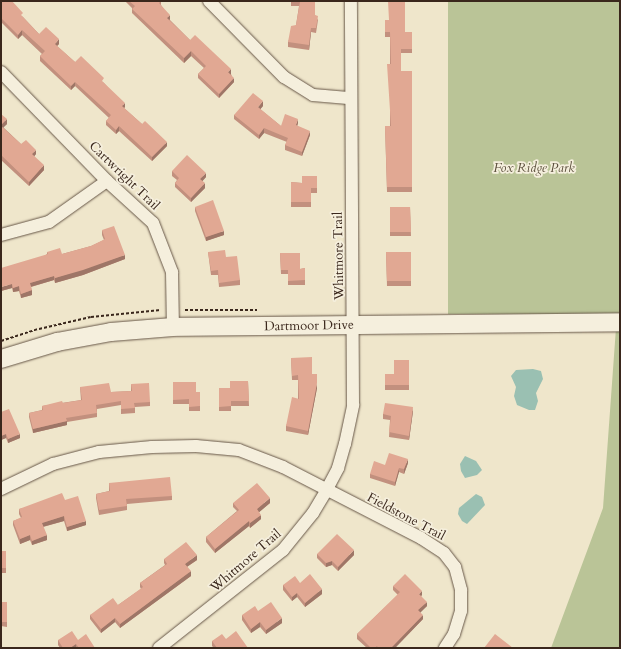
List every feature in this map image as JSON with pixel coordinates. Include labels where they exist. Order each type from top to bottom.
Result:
[{"type":"street","points":[[209,1],[284,77],[313,95],[351,98]]},
{"type":"street","name":"Whitmore Trail","points":[[159,648],[283,550],[313,513],[326,491],[342,456],[352,405],[351,1]]},
{"type":"street","name":"Cartwright Trail","points":[[1,72],[107,181],[153,223],[172,272],[173,327]]},
{"type":"street","points":[[1,235],[49,222],[107,181]]},
{"type":"street","name":"Dartmoor Drive","points":[[1,358],[57,342],[111,332],[173,327],[620,322]]},
{"type":"street","name":"Fieldstone Trail","points":[[1,489],[53,464],[99,452],[152,447],[196,446],[239,450],[283,467],[326,491],[421,538],[444,553],[455,567],[461,590],[461,611],[454,634],[444,648]]},
{"type":"green space","name":"Fox Ridge Park","points":[[448,1],[620,1],[620,648],[551,648],[603,508],[617,314],[448,314]]},
{"type":"shaded area","points":[[533,369],[541,371],[543,379],[536,393],[538,401],[535,410],[529,410],[517,405],[514,396],[516,387],[511,376],[516,370]]},
{"type":"shaded area","points":[[465,456],[476,461],[482,470],[477,475],[465,478],[461,471],[460,464]]},
{"type":"shaded area","points":[[476,494],[482,497],[485,505],[467,524],[462,521],[458,514],[459,508]]},
{"type":"building","points":[[1,1],[12,1],[23,13],[21,15],[39,34],[46,27],[59,39],[55,44],[75,62],[81,56],[104,78],[102,81],[125,103],[122,106],[142,124],[145,121],[167,142],[152,157],[119,126],[116,130],[106,121],[111,115],[75,82],[71,86],[49,65],[40,56],[45,51],[22,30],[18,35],[1,18]]},
{"type":"building","points":[[129,1],[161,1],[159,3],[170,15],[167,18],[190,40],[195,35],[231,69],[228,72],[234,78],[219,94],[198,74],[206,66],[191,51],[184,58],[132,9],[135,6]]},
{"type":"building","points":[[291,1],[315,1],[315,15],[318,16],[316,28],[311,28],[309,45],[288,42],[291,26],[296,25],[300,2]]},
{"type":"building","points":[[388,1],[405,1],[405,32],[412,32],[412,49],[401,49],[401,71],[412,71],[412,187],[387,187],[385,126],[391,126],[387,64],[391,64],[390,32],[385,32],[385,20],[389,20]]},
{"type":"building","points":[[253,93],[263,101],[258,107],[281,126],[285,114],[298,119],[296,125],[310,131],[302,152],[285,145],[288,138],[264,128],[259,135],[234,115]]},
{"type":"building","points":[[1,114],[7,119],[1,125]]},
{"type":"building","points":[[1,126],[21,144],[26,140],[36,150],[32,154],[44,165],[29,182],[1,155]]},
{"type":"building","points":[[187,155],[206,173],[200,179],[205,183],[191,198],[175,183],[179,178],[172,171]]},
{"type":"building","points":[[302,176],[317,176],[317,188],[311,188],[311,202],[291,202],[291,182],[302,183]]},
{"type":"building","points":[[213,200],[224,231],[206,237],[195,207]]},
{"type":"building","points":[[390,207],[410,207],[411,232],[390,232]]},
{"type":"building","points":[[114,226],[125,255],[83,270],[30,283],[32,290],[21,294],[19,286],[13,288],[12,284],[1,287],[1,268],[48,254],[47,252],[60,248],[62,254],[91,246],[105,239],[102,230]]},
{"type":"building","points":[[225,250],[226,257],[237,256],[240,280],[219,283],[218,270],[211,271],[208,252]]},
{"type":"building","points":[[386,252],[411,252],[411,281],[387,281]]},
{"type":"building","points":[[280,253],[300,253],[300,269],[305,268],[305,280],[288,281],[288,270],[281,270]]},
{"type":"building","points":[[312,357],[312,374],[317,374],[317,383],[308,431],[286,426],[292,397],[299,399],[298,375],[292,376],[291,358]]},
{"type":"building","points":[[394,360],[409,360],[409,385],[385,385],[385,374],[394,374]]},
{"type":"building","points":[[230,381],[248,381],[249,401],[231,401],[231,406],[219,407],[219,388],[230,388]]},
{"type":"building","points":[[173,382],[196,382],[196,392],[200,392],[200,406],[189,407],[189,399],[173,400]]},
{"type":"building","points":[[109,383],[111,392],[132,391],[131,384],[149,383],[150,402],[134,403],[135,408],[121,409],[121,401],[96,405],[97,413],[66,418],[67,421],[33,429],[29,413],[43,410],[42,406],[62,401],[63,403],[82,400],[80,387]]},
{"type":"building","points":[[385,403],[413,407],[409,436],[389,432],[391,416],[383,414]]},
{"type":"building","points":[[9,409],[20,434],[8,439],[6,434],[1,436],[1,412]]},
{"type":"building","points":[[389,453],[408,459],[404,469],[399,468],[395,482],[370,474],[374,461],[385,465]]},
{"type":"building","points":[[170,477],[172,496],[126,499],[127,506],[99,510],[96,494],[110,491],[109,483]]},
{"type":"building","points":[[257,483],[270,498],[257,509],[261,515],[250,523],[249,521],[215,549],[206,537],[239,510],[233,503]]},
{"type":"building","points":[[62,493],[65,500],[78,496],[86,521],[67,527],[64,516],[42,523],[47,535],[32,541],[30,535],[20,539],[13,521],[22,517],[19,509]]},
{"type":"building","points":[[337,534],[354,550],[338,567],[332,561],[326,563],[317,554]]},
{"type":"building","points":[[186,542],[197,555],[185,564],[191,571],[120,624],[115,618],[101,629],[90,615],[113,598],[118,605],[143,587],[140,583],[167,564],[164,559]]},
{"type":"building","points":[[1,551],[6,551],[6,568],[1,568]]},
{"type":"building","points":[[310,574],[322,589],[305,603],[297,593],[292,597],[283,585],[295,576],[300,583]]},
{"type":"building","points":[[405,574],[422,591],[419,594],[427,602],[418,610],[423,615],[391,648],[378,648],[377,646],[375,648],[371,648],[357,634],[400,592],[393,586]]},
{"type":"building","points":[[1,602],[7,602],[7,622],[1,622]]},
{"type":"building","points":[[271,602],[282,618],[266,630],[260,622],[251,629],[242,615],[255,606],[258,611]]},
{"type":"building","points":[[72,631],[78,640],[86,634],[95,648],[79,648],[76,644],[70,648],[63,648],[58,640]]},
{"type":"building","points":[[236,631],[248,648],[217,648],[212,641],[222,634],[226,639]]},
{"type":"building","points":[[495,634],[513,648],[484,648]]}]
